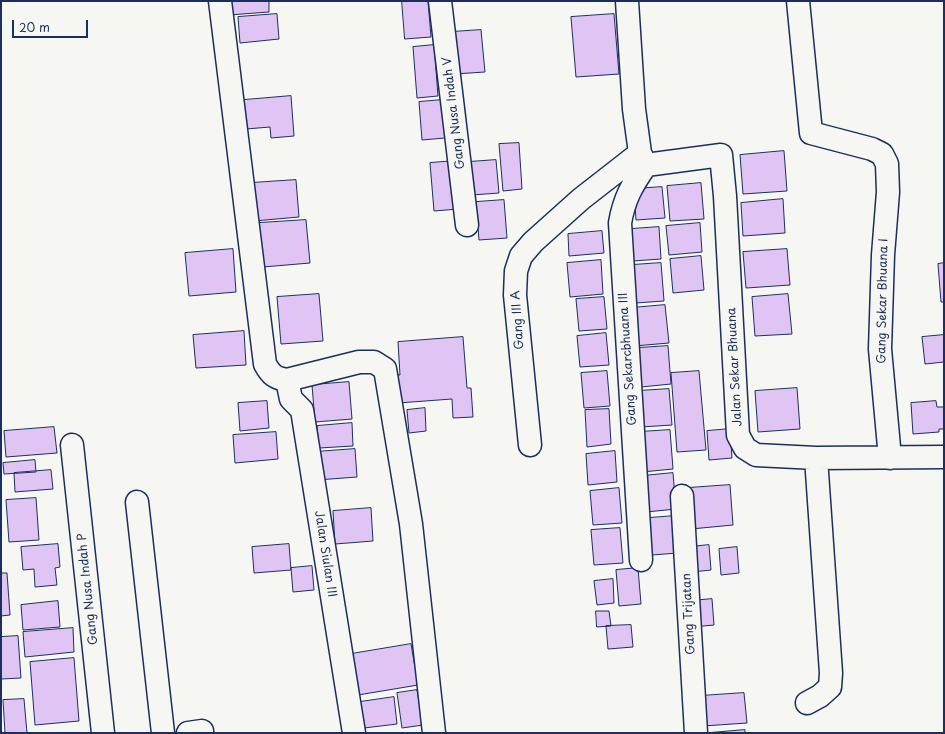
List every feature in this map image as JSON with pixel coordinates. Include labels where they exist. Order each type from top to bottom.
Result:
[{"type":"street","points":[[220,1],[265,364],[270,373],[276,378],[287,380],[359,362],[374,362],[385,369],[410,524],[434,733]]},
{"type":"street","name":"Gang Nusa Indah V","points":[[440,1],[467,225]]},
{"type":"street","points":[[626,1],[634,109],[643,159]]},
{"type":"street","name":"Gang Sekar Bhuana I","points":[[798,1],[811,133],[872,149],[882,154],[887,164],[888,192],[883,255],[880,349],[890,458]]},
{"type":"street","name":"Jalan Sekar Bhuana","points":[[643,159],[721,156],[725,196],[738,435],[745,448],[756,455],[816,458],[944,456]]},
{"type":"street","name":"Gang III A","points":[[530,445],[515,295],[516,271],[521,256],[533,242],[581,199],[643,159]]},
{"type":"street","name":"Gang Sekarcbhuana III","points":[[641,560],[620,222],[623,203],[643,159]]},
{"type":"street","name":"Jalan Siulan III","points":[[287,380],[290,399],[302,410],[354,733]]},
{"type":"street","name":"Gang Nusa Indah P","points":[[72,445],[103,733]]},
{"type":"street","points":[[807,703],[820,696],[830,687],[831,674],[816,458]]},
{"type":"street","name":"Gang Trijatan","points":[[682,496],[696,733]]},
{"type":"street","points":[[137,502],[163,733]]},
{"type":"building","points":[[228,1],[269,1],[269,12],[229,15]]},
{"type":"building","points":[[402,1],[428,1],[431,37],[405,39]]},
{"type":"building","points":[[277,14],[279,39],[240,43],[238,17]]},
{"type":"building","points":[[614,14],[619,74],[576,77],[571,17]]},
{"type":"building","points":[[481,30],[485,72],[454,74],[451,32]]},
{"type":"building","points":[[434,45],[438,96],[417,98],[413,47]]},
{"type":"building","points":[[291,96],[294,136],[271,138],[270,127],[246,129],[244,100]]},
{"type":"building","points":[[442,100],[445,138],[422,140],[419,102]]},
{"type":"building","points":[[519,143],[522,189],[503,191],[499,144]]},
{"type":"building","points":[[784,151],[787,191],[743,194],[740,155]]},
{"type":"building","points":[[496,160],[499,193],[472,195],[469,162]]},
{"type":"building","points":[[455,161],[458,209],[434,211],[430,163]]},
{"type":"building","points":[[296,180],[299,217],[254,221],[251,183]]},
{"type":"building","points":[[701,183],[704,219],[670,221],[667,186]]},
{"type":"building","points":[[662,187],[665,218],[636,220],[634,189]]},
{"type":"building","points":[[783,199],[785,233],[743,236],[741,203]]},
{"type":"building","points":[[504,200],[507,238],[479,240],[476,202]]},
{"type":"building","points":[[306,220],[310,263],[263,267],[259,223]]},
{"type":"building","points":[[700,223],[702,252],[669,255],[666,226]]},
{"type":"building","points":[[659,227],[661,259],[633,261],[631,229]]},
{"type":"building","points":[[602,231],[604,253],[569,256],[568,234]]},
{"type":"building","points":[[233,249],[236,292],[189,296],[185,253]]},
{"type":"building","points":[[787,249],[790,285],[746,288],[743,252]]},
{"type":"building","points":[[701,256],[704,290],[673,293],[670,259]]},
{"type":"building","points":[[601,260],[603,294],[570,297],[567,263]]},
{"type":"building","points":[[661,263],[664,301],[635,303],[632,265]]},
{"type":"building","points":[[944,263],[944,302],[941,302],[938,264]]},
{"type":"building","points":[[319,294],[323,341],[281,344],[277,297]]},
{"type":"building","points":[[788,294],[792,334],[755,336],[752,297]]},
{"type":"building","points":[[604,297],[607,329],[579,331],[576,299]]},
{"type":"building","points":[[665,305],[669,343],[634,346],[631,308]]},
{"type":"building","points":[[244,331],[246,365],[196,368],[193,335]]},
{"type":"building","points":[[606,333],[609,365],[580,367],[577,336]]},
{"type":"building","points":[[944,335],[944,362],[925,364],[922,337]]},
{"type":"building","points":[[463,337],[467,388],[471,388],[473,417],[453,418],[452,399],[398,403],[396,375],[400,375],[398,342]]},
{"type":"building","points":[[668,346],[671,384],[641,387],[638,348]]},
{"type":"building","points":[[607,371],[610,406],[584,408],[581,373]]},
{"type":"building","points":[[699,371],[706,450],[677,452],[671,373]]},
{"type":"building","points":[[349,382],[352,419],[315,422],[312,385]]},
{"type":"building","points":[[797,388],[800,429],[758,432],[755,391]]},
{"type":"building","points":[[669,389],[672,425],[641,427],[638,391]]},
{"type":"building","points":[[267,401],[269,428],[240,431],[238,403]]},
{"type":"building","points":[[936,401],[937,407],[944,407],[944,429],[939,429],[939,432],[913,434],[911,403]]},
{"type":"building","points":[[425,408],[426,431],[409,433],[407,410]]},
{"type":"building","points":[[609,409],[611,444],[587,447],[585,410]]},
{"type":"building","points":[[352,423],[353,446],[319,448],[317,426]]},
{"type":"building","points":[[54,427],[57,453],[6,457],[4,431]]},
{"type":"building","points":[[730,429],[732,458],[709,460],[707,431]]},
{"type":"building","points":[[670,430],[673,469],[642,472],[639,432]]},
{"type":"building","points":[[276,432],[278,459],[235,463],[233,435]]},
{"type":"building","points":[[355,449],[357,477],[317,480],[315,452]]},
{"type":"building","points":[[615,451],[617,482],[588,485],[586,454]]},
{"type":"building","points":[[35,460],[36,472],[4,474],[3,463]]},
{"type":"building","points":[[51,470],[53,489],[15,492],[14,473]]},
{"type":"building","points":[[673,473],[676,509],[646,512],[643,476]]},
{"type":"building","points":[[730,485],[733,525],[691,529],[688,488]]},
{"type":"building","points":[[619,488],[622,523],[593,525],[590,491]]},
{"type":"building","points":[[36,498],[39,540],[9,542],[6,500]]},
{"type":"building","points":[[371,508],[373,541],[335,544],[333,511]]},
{"type":"building","points":[[675,516],[678,553],[652,555],[649,518]]},
{"type":"building","points":[[620,528],[623,563],[594,565],[591,530]]},
{"type":"building","points":[[58,544],[60,567],[55,568],[57,585],[35,587],[34,569],[23,570],[21,547]]},
{"type":"building","points":[[289,544],[291,570],[254,573],[252,547]]},
{"type":"building","points":[[709,545],[711,570],[692,572],[690,547]]},
{"type":"building","points":[[737,547],[739,573],[721,575],[719,549]]},
{"type":"building","points":[[312,566],[314,590],[293,592],[291,568]]},
{"type":"building","points":[[638,568],[641,604],[619,606],[616,570]]},
{"type":"building","points":[[1,573],[7,573],[10,615],[1,616]]},
{"type":"building","points":[[613,579],[614,603],[597,605],[594,581]]},
{"type":"building","points":[[712,599],[714,625],[693,627],[691,601]]},
{"type":"building","points":[[58,601],[60,627],[23,630],[21,605]]},
{"type":"building","points":[[596,611],[609,611],[611,626],[597,627]]},
{"type":"building","points":[[631,625],[633,647],[608,649],[606,626]]},
{"type":"building","points":[[73,628],[74,652],[25,657],[23,632]]},
{"type":"building","points":[[18,636],[21,678],[1,679],[1,637]]},
{"type":"building","points":[[411,644],[418,685],[358,695],[351,654]]},
{"type":"building","points":[[74,658],[79,721],[35,725],[30,662]]},
{"type":"building","points":[[417,690],[423,725],[402,728],[397,693]]},
{"type":"building","points":[[744,693],[747,723],[703,726],[700,696]]},
{"type":"building","points":[[394,697],[397,724],[364,728],[360,702]]},
{"type":"building","points":[[24,699],[27,733],[5,733],[3,700]]},
{"type":"building","points":[[745,730],[745,733],[705,733]]}]
